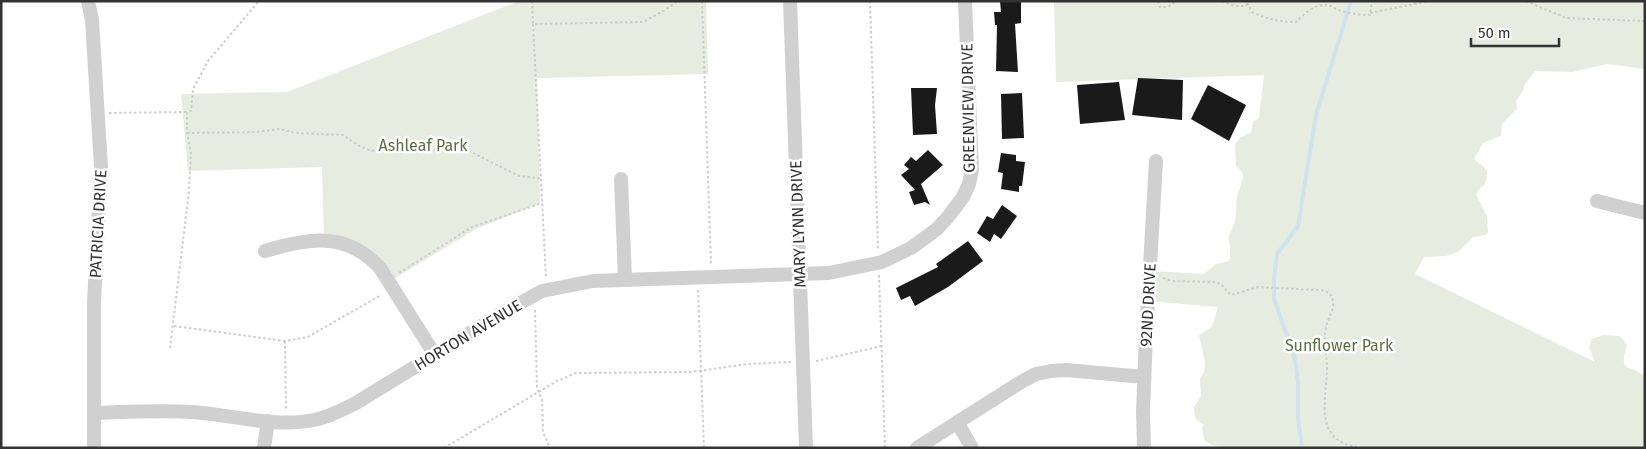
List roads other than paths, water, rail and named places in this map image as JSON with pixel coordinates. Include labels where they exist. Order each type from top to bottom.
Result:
[{"type":"street","name":"PATRICIA DRIVE","points":[[88,1],[92,20],[101,167],[94,303],[94,448]]},
{"type":"street","name":"MARY LYNN DRIVE","points":[[790,1],[806,448]]},
{"type":"street","name":"GREENVIEW DRIVE","points":[[851,269],[879,262],[911,248],[937,229],[948,217],[963,197],[969,184],[972,170],[965,1]]},
{"type":"street","name":"92ND DRIVE","points":[[1144,448],[1144,377],[1156,161]]},
{"type":"street","points":[[620,179],[625,279]]},
{"type":"street","points":[[1597,201],[1645,213]]},
{"type":"street","points":[[265,251],[296,242],[324,241],[345,244],[358,250],[380,268],[435,355]]},
{"type":"street","name":"HORTON AVENUE","points":[[94,413],[196,412],[286,423],[305,422],[332,415],[356,403],[540,293],[593,281],[829,273],[851,269]]},
{"type":"street","points":[[917,448],[1020,382],[1044,373],[1066,370],[1144,377]]},
{"type":"street","points":[[264,448],[268,421]]},
{"type":"street","points":[[957,422],[972,448]]},
{"type":"waterway","points":[[1302,448],[1298,418],[1298,382],[1295,359],[1274,299],[1274,277],[1277,254],[1298,226],[1316,115],[1351,1]]},
{"type":"park label","name":"Ashleaf Park","points":[[423,145]]},
{"type":"park label","name":"Sunflower Park","points":[[1339,345]]}]
